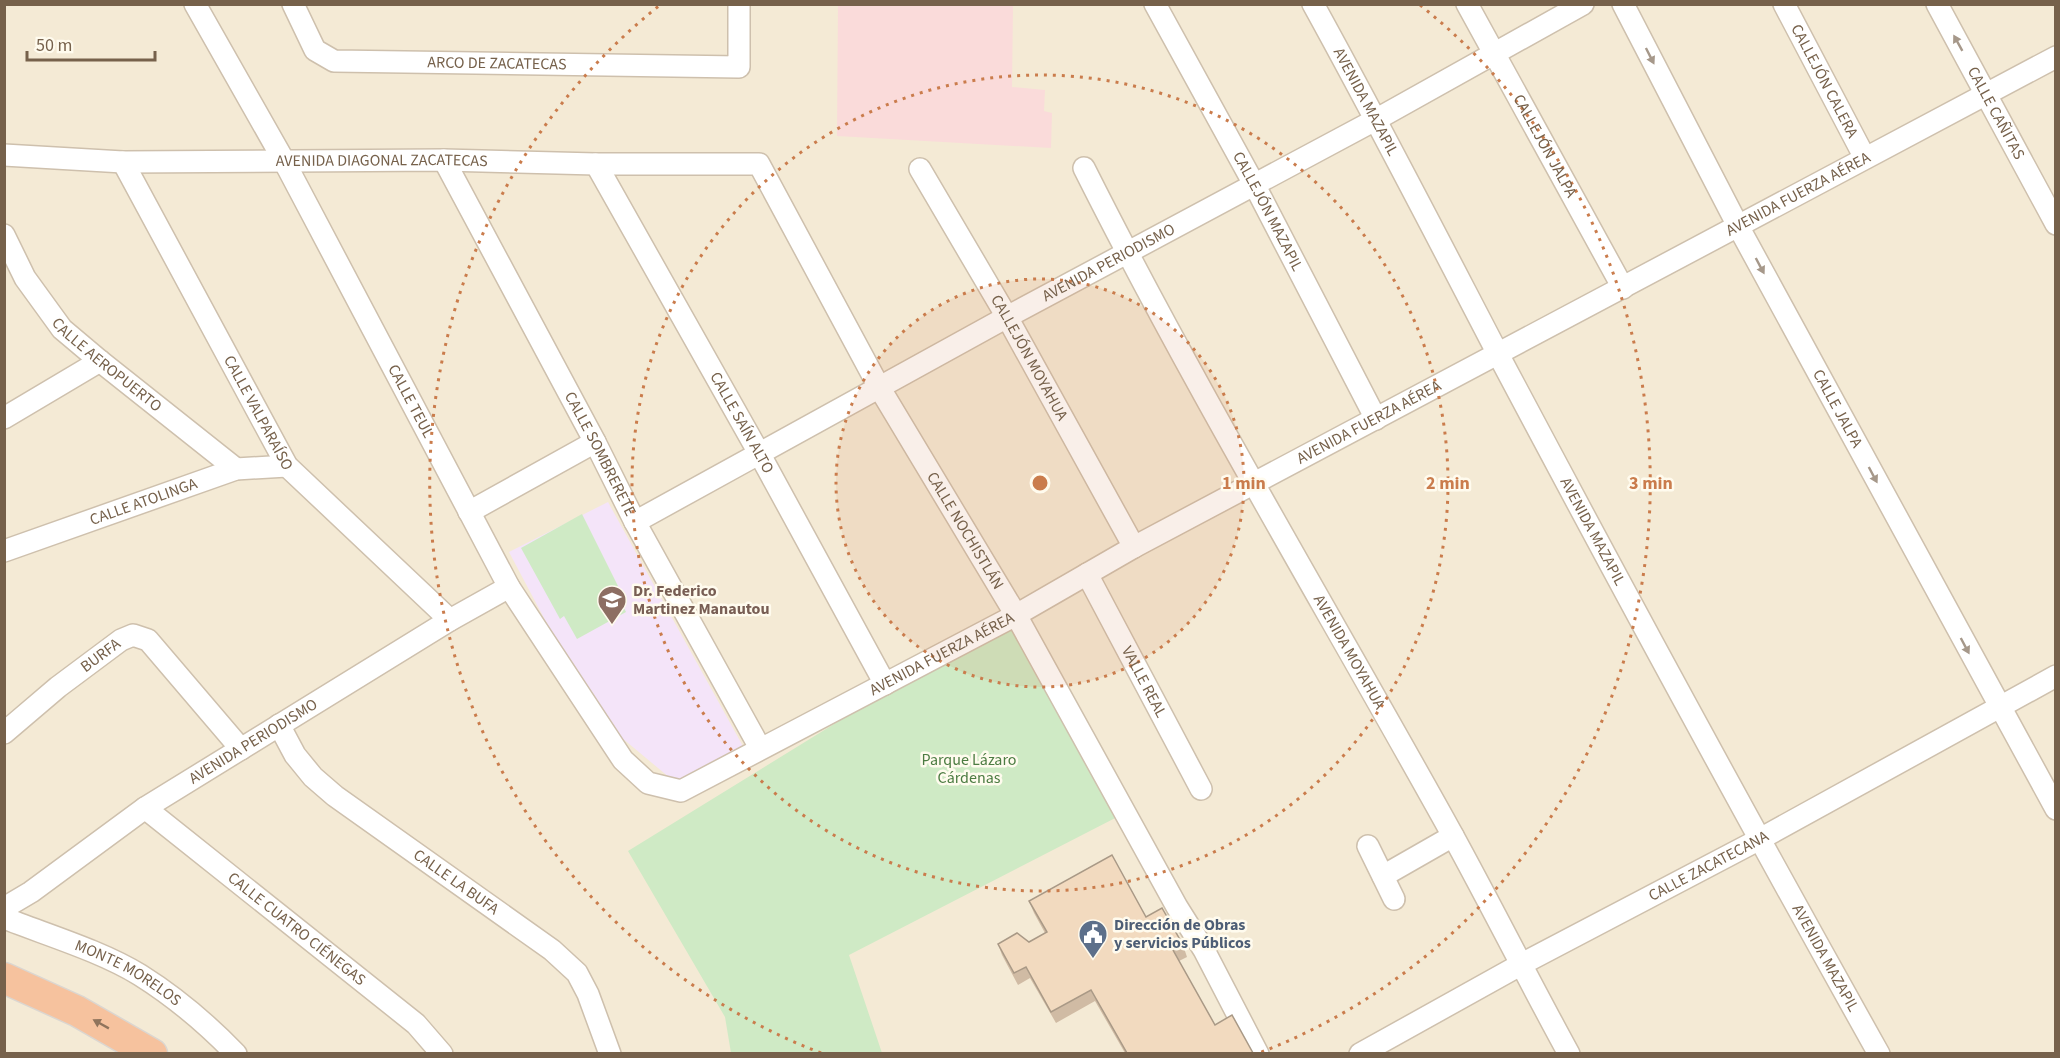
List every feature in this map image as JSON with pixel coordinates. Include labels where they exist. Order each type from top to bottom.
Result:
[{"type":"highway","points":[[4,978],[77,1011],[152,1053]]},
{"type":"street","name":"CALLE TEUL","points":[[195,4],[284,161],[509,587],[623,760],[648,783]]},
{"type":"street","name":"ARCO DE ZACATECAS","points":[[300,7],[315,50],[334,61],[739,68],[739,4]]},
{"type":"street","name":"CALLEJÓN MAZAPIL","points":[[1155,4],[1255,186],[1376,419]]},
{"type":"street","name":"AVENIDA MAZAPIL","points":[[1313,4],[1377,119],[1499,355],[1760,839],[1879,1053]]},
{"type":"street","name":"CALLEJÓN JALPA","points":[[1467,4],[1623,288]]},
{"type":"street","name":"AVENIDA PERIODISMO","points":[[635,522],[1007,317],[1255,186],[1583,4]]},
{"type":"street","name":"CALLE JALPA","points":[[1623,4],[1738,226],[2055,809]]},
{"type":"street","name":"CALLEJÓN CALERA","points":[[1784,4],[1865,158]]},
{"type":"street","name":"CALLE CAÑITAS","points":[[1937,4],[2055,224]]},
{"type":"street","name":"AVENIDA FUERZA AÉREA","points":[[648,783],[681,791],[1016,615],[1134,547],[1499,355],[2055,57]]},
{"type":"street","name":"AVENIDA DIAGONAL ZACATECAS","points":[[4,155],[123,162],[444,160],[596,164],[759,164]]},
{"type":"street","name":"CALLE SOMBRERETE","points":[[444,160],[595,442],[635,522],[760,748]]},
{"type":"street","name":"CALLE VALPARAÍSO","points":[[123,162],[287,466],[450,620]]},
{"type":"street","name":"CALLE SAÍN ALTO","points":[[596,164],[759,453],[885,684]]},
{"type":"street","name":"CALLE NOCHISTLÁN","points":[[759,164],[879,387],[1016,615],[1177,907],[1204,950],[1258,1053]]},
{"type":"street","name":"AVENIDA MOYAHUA","points":[[1084,168],[1127,253],[1253,485],[1453,836],[1569,1053]]},
{"type":"street","name":"CALLEJÓN MOYAHUA","points":[[920,169],[1007,317],[1134,547]]},
{"type":"street","name":"CALLE AEROPUERTO","points":[[4,235],[25,278],[62,329],[236,469]]},
{"type":"street","points":[[4,418],[99,361]]},
{"type":"street","points":[[469,512],[595,442]]},
{"type":"street","name":"CALLE ATOLINGA","points":[[4,551],[236,469],[287,466]]},
{"type":"street","name":"VALLE REAL","points":[[1087,574],[1201,789]]},
{"type":"street","name":"AVENIDA PERIODISMO","points":[[4,908],[31,892],[145,808],[450,620],[509,587]]},
{"type":"street","name":"BURFA","points":[[4,733],[58,687],[121,640],[134,635],[148,640],[241,749]]},
{"type":"street","name":"CALLE ZACATECANA","points":[[1360,1053],[1520,965],[1760,839],[2055,676]]},
{"type":"street","name":"CALLE LA BUFA","points":[[279,725],[295,755],[335,796],[552,950],[577,973],[588,994],[610,1053]]},
{"type":"street","name":"CALLE CUATRO CIÉNEGAS","points":[[145,808],[416,1024],[442,1053]]},
{"type":"street","points":[[1383,876],[1453,836]]},
{"type":"street","points":[[1368,846],[1394,899]]},
{"type":"street","name":"MONTE MORELOS","points":[[4,918],[98,955],[138,974],[183,1005],[236,1053]]},
{"type":"shaded area","points":[[5,5],[2055,5],[2055,1053],[5,1053]]},
{"type":"shaded area","points":[[838,5],[1013,5],[1012,87],[1045,90],[1044,111],[1052,113],[1051,148],[837,136]]},
{"type":"shaded area","name":"Dr. Federico Martinez Manautou","points":[[608,502],[744,748],[687,779],[670,778],[610,728],[563,654],[509,552]]},
{"type":"green space","points":[[582,514],[618,586],[614,589],[626,612],[577,639],[564,616],[560,619],[521,548]]},
{"type":"green space","name":"Parque Lázaro Cárdenas","points":[[1011,615],[1123,814],[849,955],[882,1053],[731,1053],[725,1017],[628,851]]},
{"type":"building","name":"Dirección de Obras y servicios Públicos","points":[[1112,855],[1146,917],[1162,908],[1183,945],[1173,950],[1215,1025],[1232,1015],[1253,1053],[1127,1053],[1091,990],[1051,1012],[1026,967],[1014,973],[998,944],[1017,933],[1029,942],[1047,932],[1029,901]]},
{"type":"place","name":"Dr. Federico Martinez Manautou","points":[[612,626]]},
{"type":"place","name":"Dirección de Obras y servicios Públicos","points":[[1093,960]]}]
